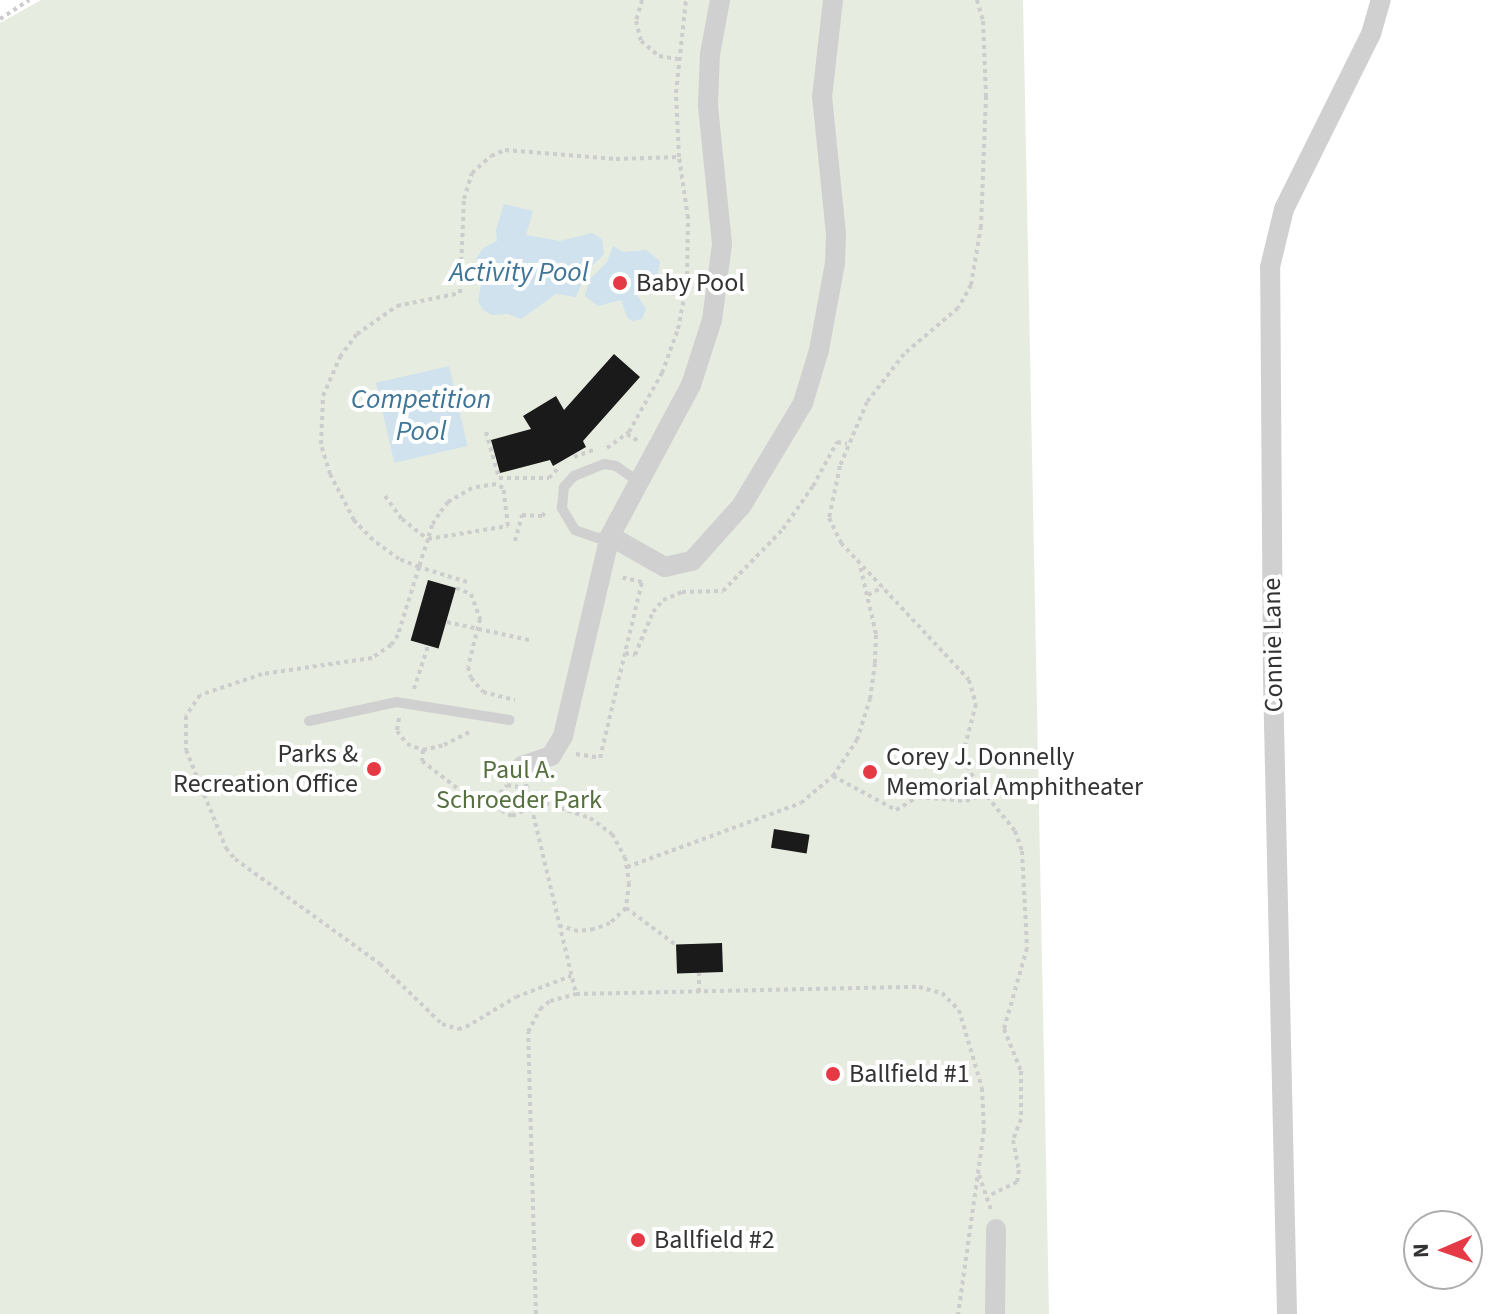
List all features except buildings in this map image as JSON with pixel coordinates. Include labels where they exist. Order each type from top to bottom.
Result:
[{"type":"street","points":[[522,766],[551,756],[563,736],[610,536],[691,385],[712,320],[722,244],[708,105],[710,54],[720,0]]},
{"type":"street","points":[[610,536],[665,567],[692,561],[709,546],[751,493],[803,403],[819,350],[835,263],[836,234],[822,97],[833,0]]},
{"type":"street","name":"Connie Lane","points":[[1287,1314],[1273,676],[1270,267],[1284,209],[1371,34],[1381,0]]},
{"type":"street","points":[[995,1314],[996,1229]]},
{"type":"lane","points":[[610,536],[586,536],[575,530],[562,508],[564,487],[574,476],[604,464],[616,466],[640,483]]},
{"type":"lane","points":[[309,721],[396,702],[510,720]]},
{"type":"path","points":[[0,19],[29,0]]},
{"type":"path","points":[[642,0],[636,21],[641,41],[659,56],[678,59]]},
{"type":"path","points":[[602,449],[627,434],[662,373],[682,306],[689,239],[679,157],[678,59],[686,0]]},
{"type":"path","points":[[977,0],[983,21],[986,96],[981,226],[971,285],[949,317],[919,339],[886,374],[867,402],[847,444],[829,518],[837,538],[969,680],[976,704],[965,756],[972,775],[1020,840],[1028,932],[1024,963],[1004,1021],[1021,1071],[1021,1119],[1013,1140],[1019,1170],[1017,1182],[988,1196]]},
{"type":"path","points":[[467,582],[419,567],[385,550],[362,531],[330,474],[321,444],[323,396],[340,357],[367,324],[397,306],[460,293],[464,199],[472,173],[491,156],[505,150],[522,150],[616,159],[679,157]]},
{"type":"path","points":[[486,432],[499,478],[549,478]]},
{"type":"path","points":[[627,434],[644,445],[639,451]]},
{"type":"path","points":[[625,653],[635,655],[653,612],[663,600],[682,592],[723,591],[783,529],[813,486],[837,442],[847,444]]},
{"type":"path","points":[[546,489],[549,478],[571,459],[592,449],[615,454]]},
{"type":"path","points":[[385,496],[402,519],[428,539],[508,526],[503,488],[485,485],[459,493],[439,514],[428,539],[398,635],[382,653],[361,662],[262,674],[200,695],[189,709],[184,724],[191,764],[226,848],[235,859],[380,964],[442,1024],[458,1029],[466,1027],[516,997],[571,976]]},
{"type":"path","points":[[515,541],[522,515],[542,516],[546,506]]},
{"type":"path","points":[[627,867],[801,803],[833,776],[857,740],[870,699],[876,634],[859,563]]},
{"type":"path","points":[[566,752],[600,758],[642,582],[621,577]]},
{"type":"path","points":[[868,595],[883,587]]},
{"type":"path","points":[[456,588],[471,594],[480,619],[468,667],[471,678],[483,692],[515,700]]},
{"type":"path","points":[[447,622],[529,640]]},
{"type":"path","points":[[423,750],[422,761],[466,795],[483,801],[495,799],[507,785],[519,787],[530,798],[590,818],[612,834],[627,867],[626,908],[610,923],[594,929],[578,931],[560,926]]},
{"type":"path","points":[[522,766],[576,994]]},
{"type":"path","points":[[833,776],[896,810],[918,797],[966,801],[985,794]]},
{"type":"path","points":[[495,799],[502,811],[512,816],[523,811],[530,798]]},
{"type":"path","points":[[626,908],[676,945]]},
{"type":"path","points":[[699,973],[699,992]]},
{"type":"path","points":[[536,1314],[528,1032],[540,1009],[550,1001],[576,994],[919,987],[952,999],[965,1021],[982,1088],[984,1130],[958,1314]]},
{"type":"path","points":[[978,1172],[996,1229]]},
{"type":"green space","name":"Paul A. Schroeder Park","points":[[41,0],[1023,0],[1049,1314],[0,1314],[0,23]]},
{"type":"water","name":"Activity Pool","points":[[504,204],[533,211],[526,235],[560,241],[592,233],[602,239],[604,254],[587,271],[576,297],[556,294],[521,319],[508,314],[492,315],[483,310],[478,301],[482,279],[476,259],[483,248],[497,241],[496,230]]},
{"type":"water","name":"Baby Pool","points":[[613,246],[623,252],[646,250],[660,261],[657,280],[636,293],[646,309],[642,319],[632,321],[627,317],[621,300],[598,306],[585,296],[589,280],[607,262]]},
{"type":"water","name":"Competition Pool","points":[[449,366],[467,446],[394,463],[376,383]]},
{"type":"place","name":"Baby Pool","points":[[620,283]]},
{"type":"place","name":"Parks & Recreation Office","points":[[374,769]]},
{"type":"place","name":"Corey J. Donnelly Memorial Amphitheater","points":[[870,772]]},
{"type":"place","name":"Ballfield #1","points":[[833,1074]]},
{"type":"place","name":"Ballfield #2","points":[[638,1240]]}]
